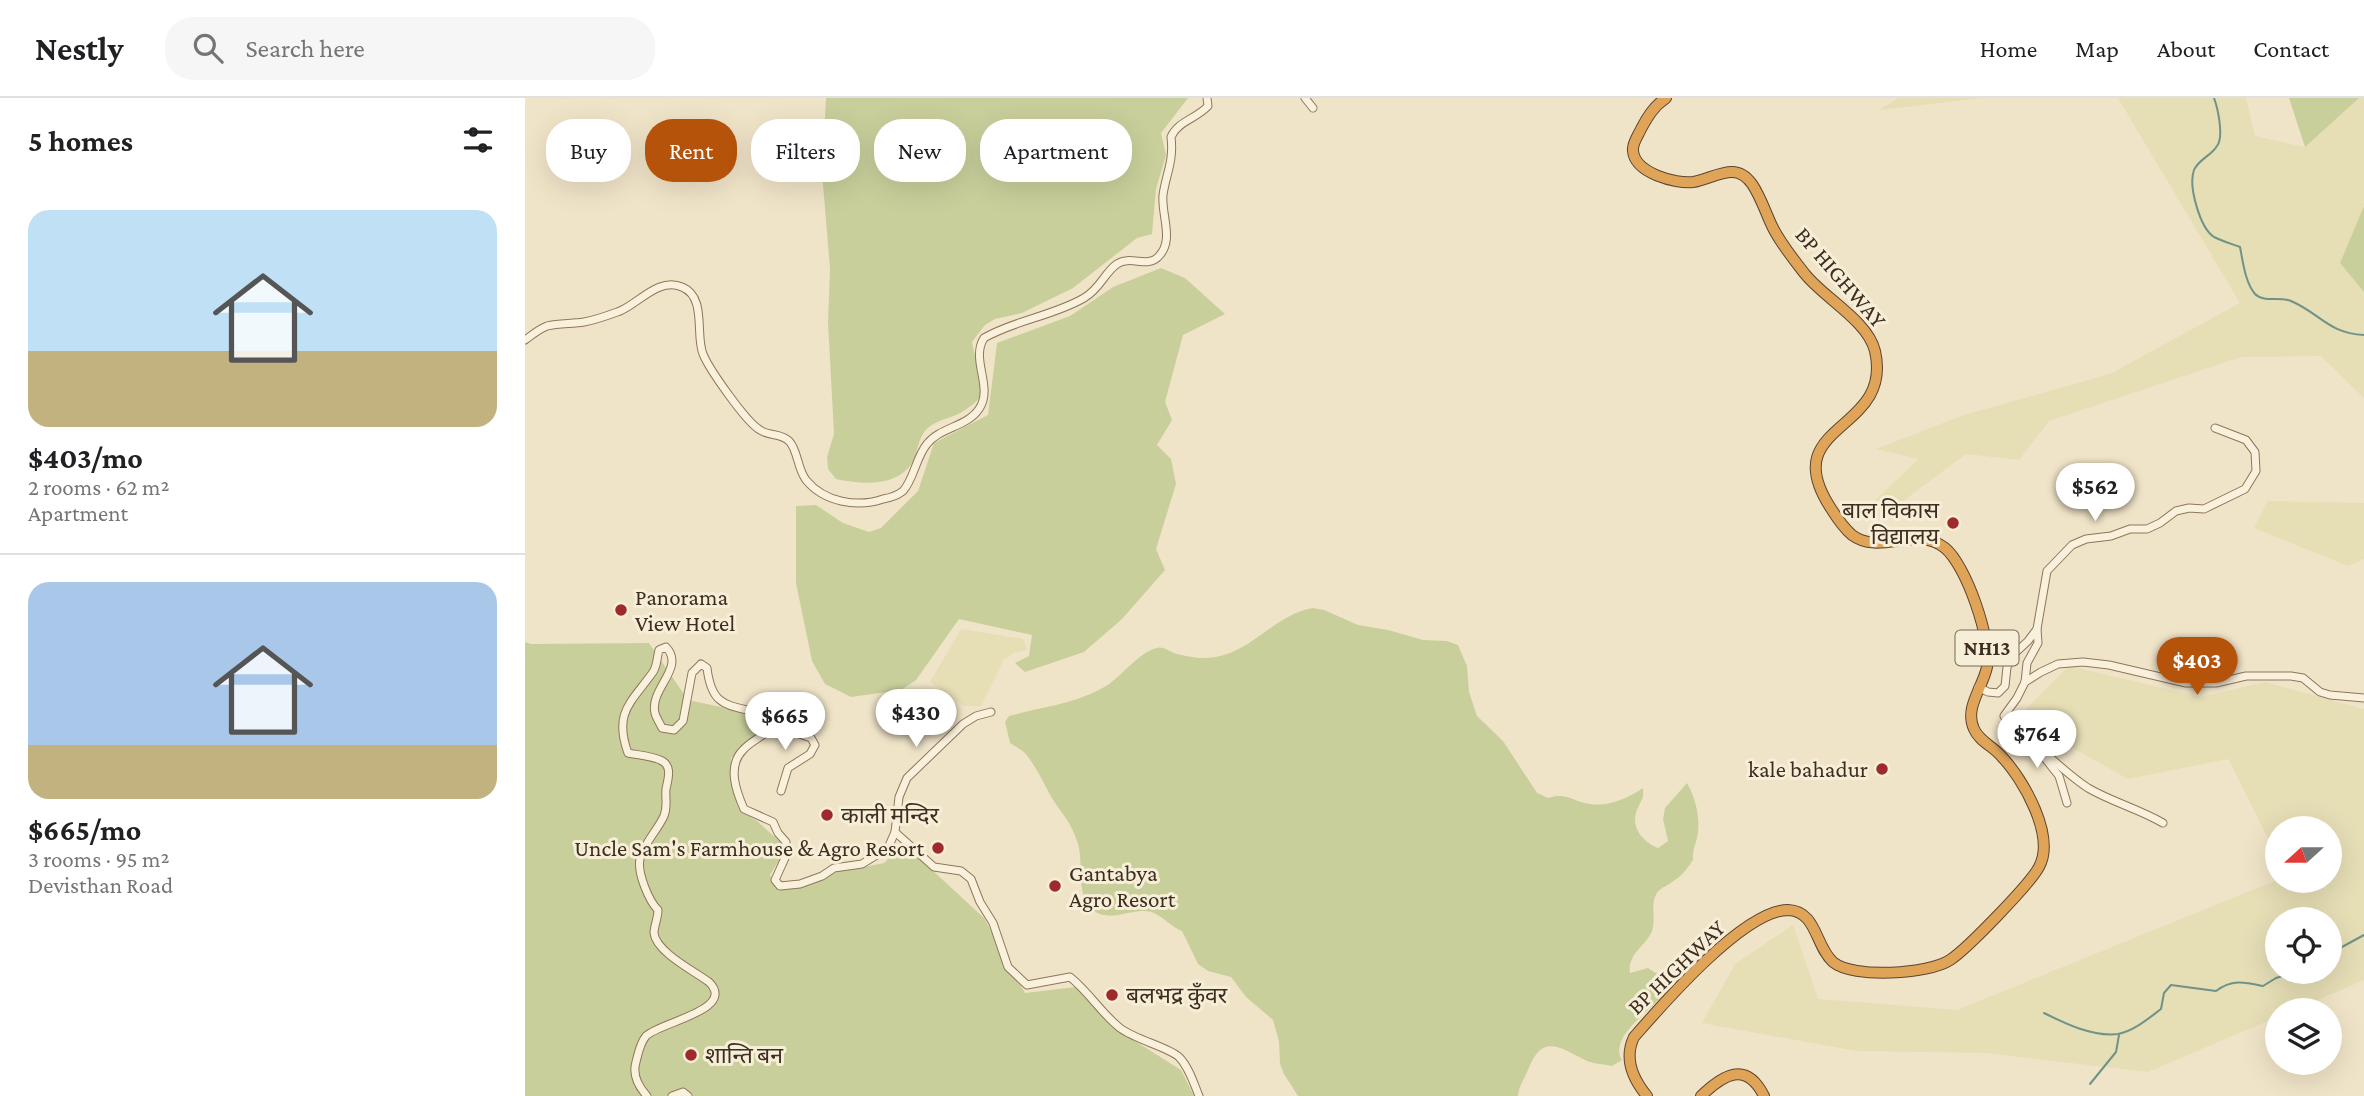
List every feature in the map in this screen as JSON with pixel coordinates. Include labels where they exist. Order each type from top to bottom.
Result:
[{"type":"highway","name":"BP HIGHWAY","points":[[1647,1096],[1636,1081],[1629,1061],[1628,1053],[1634,1037],[1723,945],[1773,913],[1789,910],[1803,913],[1822,948],[1832,961],[1843,968],[1858,972],[1877,972],[1933,967],[1958,954],[2037,871],[2043,858],[2033,804],[2004,758],[1974,730],[1973,710],[1978,687],[1987,670],[1986,641],[1967,585],[1950,553],[1940,544],[1919,537],[1880,542],[1853,536],[1829,506],[1816,477],[1814,463],[1821,446],[1858,412],[1875,387],[1874,346],[1857,322],[1807,277],[1775,233],[1746,177],[1735,172],[1694,182],[1671,181],[1638,163],[1633,151],[1634,143],[1654,108],[1666,98]]},
{"type":"highway","points":[[1701,1096],[1718,1079],[1739,1074],[1758,1085],[1764,1096]]},
{"type":"street","points":[[525,340],[548,326],[586,321],[619,311],[653,290],[666,286],[684,287],[693,295],[699,321],[699,340],[708,365],[747,419],[761,432],[790,442],[800,471],[810,485],[848,503],[876,502],[889,498],[902,491],[926,444],[978,411],[985,399],[979,349],[984,338],[1082,299],[1097,289],[1117,264],[1125,260],[1148,261],[1159,257],[1167,235],[1163,195],[1170,170],[1171,137],[1178,125],[1204,111],[1208,106],[1207,98]]},
{"type":"street","points":[[1305,98],[1313,108]]},
{"type":"street","points":[[2163,824],[2086,786],[2007,722],[2004,716],[2025,682],[2027,663],[2038,643],[2037,629],[2047,571],[2072,545],[2130,529],[2147,528],[2160,523],[2176,511],[2204,509],[2245,489],[2256,471],[2255,452],[2246,440],[2215,428]]},
{"type":"street","points":[[1978,687],[1998,693],[2005,686],[2007,667],[2014,654],[2037,629]]},
{"type":"street","points":[[647,1096],[640,1088],[633,1071],[646,1036],[661,1026],[702,1011],[716,996],[715,988],[709,982],[665,952],[656,942],[654,930],[658,910],[653,905],[641,870],[640,861],[645,847],[664,816],[668,804],[665,792],[669,777],[667,766],[661,760],[628,753],[622,732],[624,713],[632,697],[655,670],[659,650],[666,647],[673,662],[655,699],[655,712],[662,728],[674,730],[683,721],[692,673],[701,664],[707,668],[710,688],[718,699],[728,706],[763,714],[767,723],[765,733],[741,752],[736,761],[734,775],[744,808],[773,822],[786,842],[785,858],[775,880],[780,886],[800,884],[823,876],[834,868],[862,864],[888,848],[895,832],[899,797],[907,778],[963,724],[976,716],[991,712]]},
{"type":"street","points":[[2025,682],[2058,664],[2083,662],[2109,665],[2186,683],[2216,683],[2246,676],[2291,676],[2303,678],[2320,692],[2364,698]]},
{"type":"street","points":[[767,723],[811,738],[815,745],[810,754],[788,768],[781,791]]},
{"type":"street","points":[[2020,731],[2059,776],[2067,803]]},
{"type":"street","points":[[895,832],[934,867],[961,871],[971,879],[980,902],[993,923],[1008,967],[1027,985],[1070,977],[1082,986],[1093,1002],[1121,1028],[1138,1039],[1179,1057],[1199,1096]]},
{"type":"street","points":[[672,1096],[683,1092],[688,1096]]},
{"type":"shaded area","points":[[1898,98],[1982,98],[1879,110]]},
{"type":"shaded area","points":[[2118,98],[2246,98],[2255,136],[2304,147],[2359,98],[2364,98],[2364,206],[2340,263],[2364,292],[2364,398],[2321,356],[2241,357],[2049,421],[2019,460],[1966,454],[1891,510],[1873,503],[1918,459],[1876,449],[1964,415],[2110,374],[2240,303]]},
{"type":"shaded area","points":[[2268,501],[2364,503],[2364,559],[2348,566],[2254,528]]},
{"type":"shaded area","points":[[961,629],[1023,639],[1027,650],[1004,659],[981,706],[964,706],[930,682]]},
{"type":"shaded area","points":[[2069,666],[2201,697],[2265,682],[2364,709],[2364,980],[2323,998],[2265,998],[2265,1022],[2148,1072],[1986,1053],[1856,1051],[1702,1023],[1735,964],[1793,925],[1818,999],[1957,1010],[2265,885],[2265,893],[2342,893],[2342,816],[2265,816],[2265,833],[2228,759],[2128,779],[2018,717]]},
{"type":"green space","points":[[826,98],[1188,98],[1161,133],[1166,155],[1156,189],[1152,234],[1137,238],[1073,288],[1022,313],[995,319],[985,325],[972,342],[983,396],[962,412],[927,429],[912,463],[905,471],[897,477],[877,482],[836,479],[828,469],[827,457],[834,434],[828,322],[830,269],[823,182],[860,182],[860,119],[825,119]]},
{"type":"green space","points":[[2289,98],[2359,98],[2305,147]]},
{"type":"green space","points":[[2364,206],[2364,292],[2340,263]]},
{"type":"green space","points":[[1161,268],[1185,278],[1225,314],[1183,335],[1165,402],[1172,420],[1157,445],[1171,459],[1176,484],[1156,549],[1165,570],[1122,619],[1084,652],[1025,672],[1015,663],[1029,656],[1032,635],[959,619],[916,680],[901,690],[851,697],[825,684],[812,661],[796,583],[796,506],[816,505],[843,523],[869,532],[881,528],[918,491],[934,443],[988,415],[997,343],[1070,316],[1113,287]]},
{"type":"green space","points":[[1313,608],[1358,625],[1458,645],[1467,666],[1469,692],[1477,716],[1503,741],[1537,793],[1548,798],[1565,797],[1597,805],[1618,801],[1643,788],[1643,798],[1635,822],[1643,838],[1658,848],[1668,841],[1663,819],[1665,808],[1687,783],[1695,800],[1698,820],[1693,860],[1680,876],[1657,893],[1652,931],[1634,955],[1630,966],[1630,973],[1648,968],[1673,984],[1628,1030],[1619,1050],[1622,1060],[1612,1066],[1598,1064],[1559,1048],[1545,1047],[1533,1058],[1518,1096],[1298,1096],[1280,1064],[1279,1041],[1273,1020],[1246,997],[1231,977],[1208,971],[1198,964],[1182,931],[1151,912],[1107,916],[1087,904],[1082,888],[1080,852],[1075,836],[1032,762],[1024,752],[1010,743],[1005,722],[1009,716],[1071,701],[1095,692],[1112,682],[1150,650],[1162,648],[1195,657],[1218,657],[1247,644],[1289,616]]},
{"type":"green space","points":[[525,642],[649,643],[688,700],[759,715],[765,723],[761,733],[731,758],[733,786],[744,813],[787,848],[770,875],[778,891],[837,872],[884,863],[904,844],[984,918],[1025,993],[1076,987],[1111,1026],[1181,1070],[1194,1096],[525,1096]]},
{"type":"waterway","points":[[2214,98],[2220,123],[2219,142],[2196,166],[2193,177],[2194,196],[2204,225],[2214,237],[2240,247],[2249,284],[2259,297],[2291,301],[2333,327],[2364,335]]},
{"type":"waterway","points":[[2342,947],[2364,935]]},
{"type":"waterway","points":[[2044,1013],[2089,1032],[2118,1034],[2135,1027],[2161,1009],[2164,993],[2171,985],[2216,991],[2238,982],[2263,986],[2266,984]]},
{"type":"waterway","points":[[2090,1084],[2116,1052],[2119,1035]]},
{"type":"place","name":"बाल विकास विद्यालय","points":[[1953,523]]},
{"type":"place","name":"Panorama View Hotel","points":[[621,610]]},
{"type":"place","name":"kale bahadur","points":[[1882,769]]},
{"type":"place","name":"काली मन्दिर","points":[[827,815]]},
{"type":"place","name":"Uncle Sam's Farmhouse & Agro Resort","points":[[938,848]]},
{"type":"place","name":"Gantabya Agro Resort","points":[[1055,886]]},
{"type":"place","name":"बलभद्र कुँवर","points":[[1112,995]]},
{"type":"place","name":"शान्ति बन","points":[[691,1055]]}]
